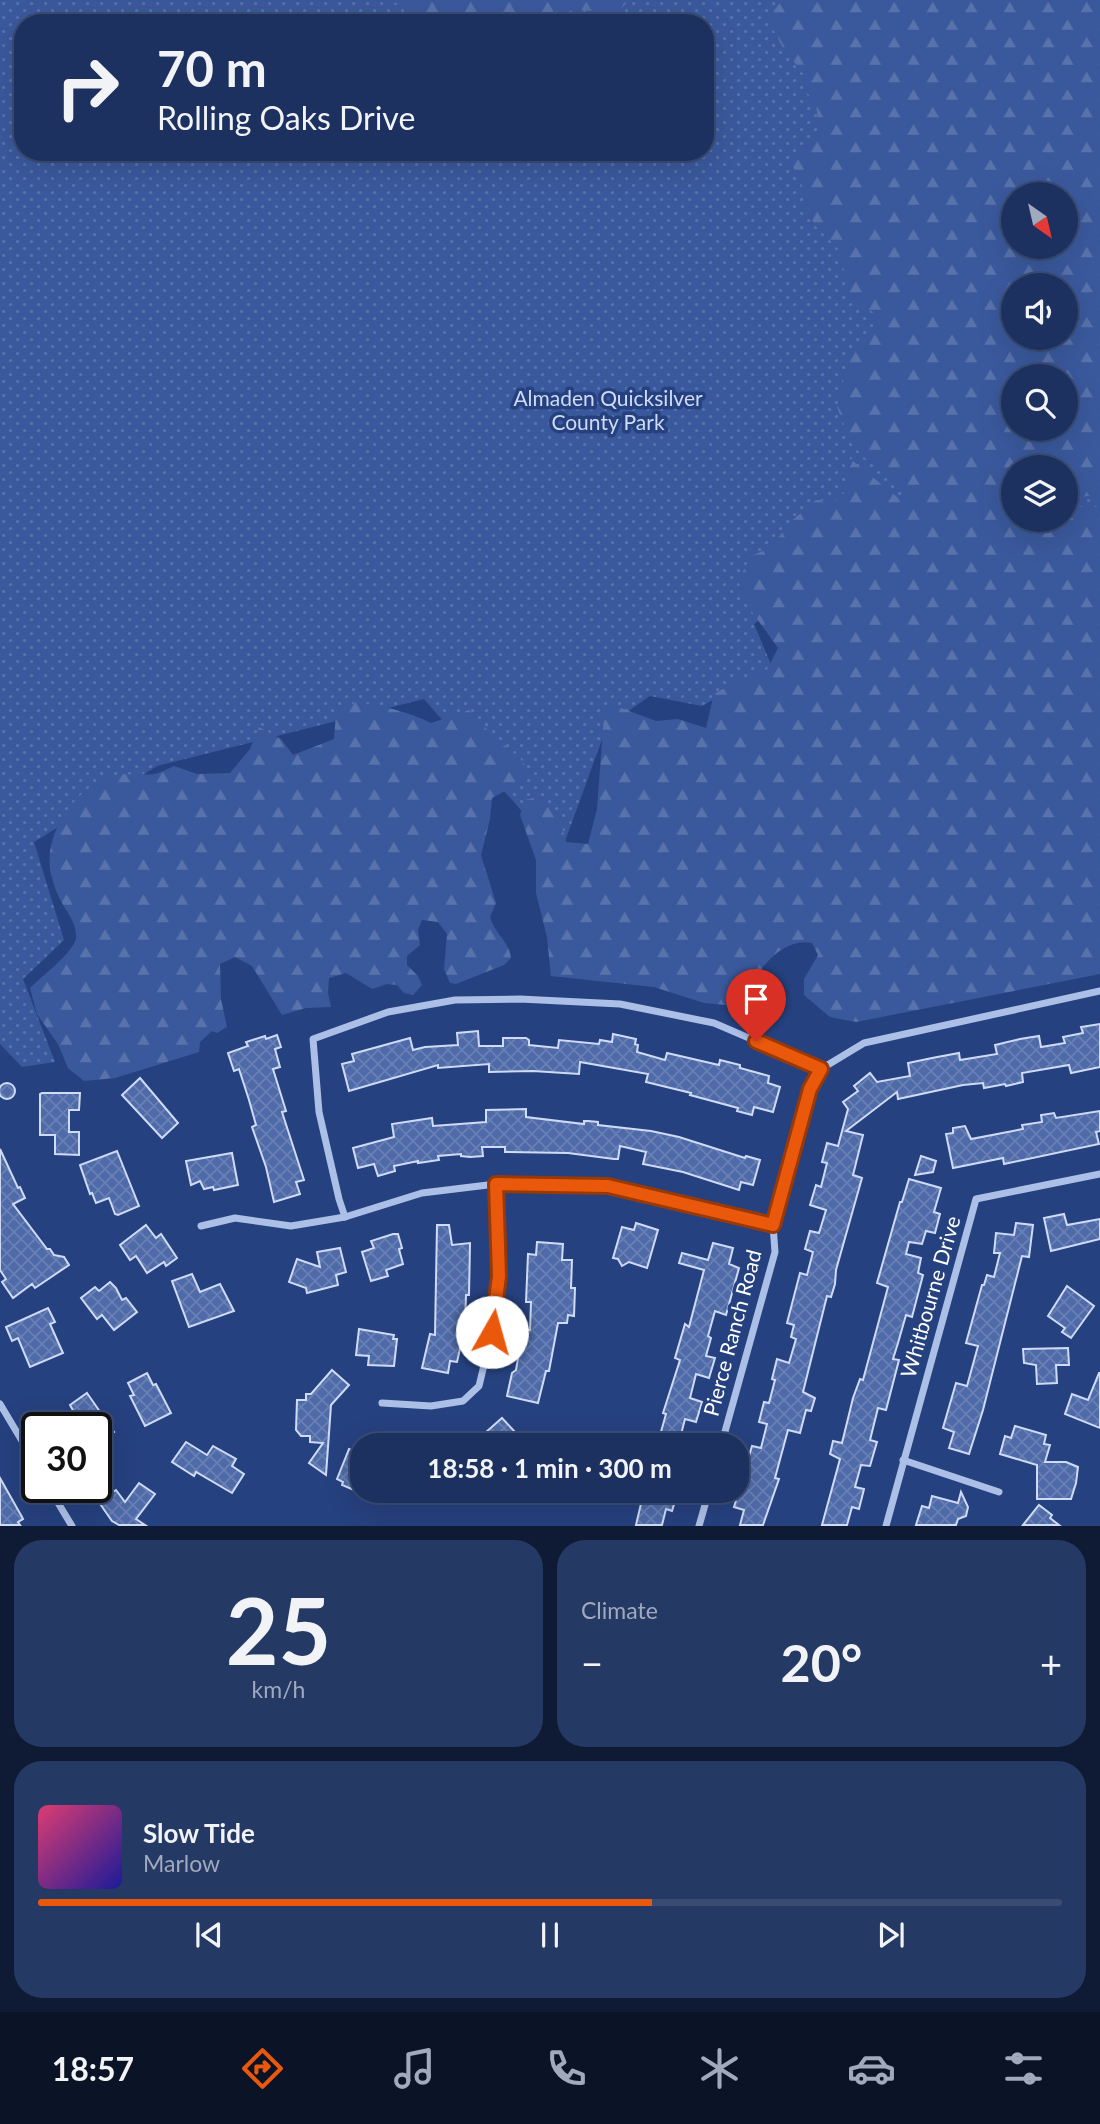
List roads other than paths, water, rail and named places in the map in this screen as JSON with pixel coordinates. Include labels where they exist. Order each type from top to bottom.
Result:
[{"type":"street","points":[[345,1217],[318,1112],[313,1039],[388,1012],[455,1000],[520,999],[620,1004],[713,1023],[821,1069],[864,1042],[1100,991]]},
{"type":"street","name":"Pierce Ranch Road","points":[[725,1433],[775,1252],[773,1225],[810,1089],[821,1069]]},
{"type":"street","name":"Whitbourne Drive","points":[[886,1525],[976,1199],[1100,1174]]},
{"type":"street","points":[[382,1404],[431,1406],[463,1401],[479,1386],[492,1332],[499,1276],[496,1184]]},
{"type":"street","points":[[201,1226],[235,1218],[291,1226],[345,1217],[422,1193],[496,1184],[608,1186],[773,1225]]},
{"type":"street","points":[[0,1404],[21,1439]]},
{"type":"street","points":[[904,1460],[999,1492]]},
{"type":"street","points":[[58,1503],[72,1525]]},
{"type":"street","points":[[699,1525],[705,1503]]},
{"type":"park label","name":"Almaden Quicksilver County Park","points":[[608,411]]}]
